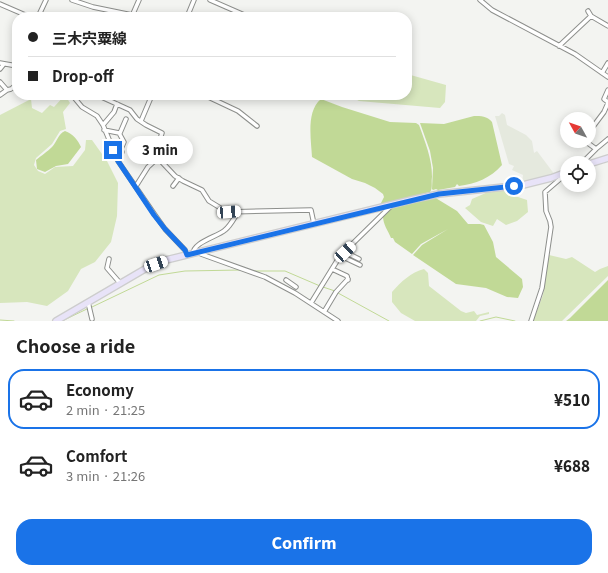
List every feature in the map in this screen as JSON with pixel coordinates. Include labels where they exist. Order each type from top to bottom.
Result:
[{"type":"main road","points":[[596,162],[608,158]]},
{"type":"main road","points":[[56,321],[120,283],[156,264],[187,255],[439,194],[523,185],[560,175]]},
{"type":"street","points":[[40,12],[46,0]]},
{"type":"street","points":[[72,0],[115,12]]},
{"type":"street","points":[[134,12],[139,0]]},
{"type":"street","points":[[189,12],[194,0]]},
{"type":"street","points":[[210,0],[238,12]]},
{"type":"street","points":[[480,0],[492,10],[575,54],[608,78]]},
{"type":"street","points":[[0,4],[18,12]]},
{"type":"street","points":[[588,11],[591,16],[606,25],[608,21]]},
{"type":"street","points":[[559,46],[591,16]]},
{"type":"street","points":[[0,69],[2,63],[12,64]]},
{"type":"street","points":[[602,73],[608,63]]},
{"type":"street","points":[[0,82],[7,90]]},
{"type":"street","points":[[0,95],[12,88]]},
{"type":"street","points":[[596,123],[604,112],[608,102],[604,99],[608,90]]},
{"type":"street","points":[[76,100],[82,107],[96,116],[102,125],[118,160],[154,215],[185,250],[187,255]]},
{"type":"street","points":[[108,100],[130,110],[137,119],[162,133],[157,148],[159,157],[167,168],[179,178],[202,190],[209,201],[235,217],[224,231],[196,246],[193,250],[193,254]]},
{"type":"street","points":[[141,121],[150,100]]},
{"type":"street","points":[[215,100],[238,111],[257,126]]},
{"type":"street","points":[[102,125],[114,112],[117,104]]},
{"type":"street","points":[[118,160],[122,152],[121,149],[124,142],[120,133],[126,119]]},
{"type":"street","points":[[104,130],[120,133]]},
{"type":"street","points":[[589,156],[608,139]]},
{"type":"street","points":[[136,186],[148,167],[159,157]]},
{"type":"street","points":[[173,186],[179,178]]},
{"type":"street","points":[[531,321],[542,292],[551,228],[546,211],[545,192],[560,178]]},
{"type":"street","points":[[312,303],[341,256],[391,205]]},
{"type":"street","points":[[228,212],[311,210],[314,224]]},
{"type":"street","points":[[200,252],[201,254],[265,277],[312,303],[338,321]]},
{"type":"street","points":[[345,252],[359,259]]},
{"type":"street","points":[[341,256],[360,265]]},
{"type":"street","points":[[109,259],[107,268],[120,283]]},
{"type":"street","points":[[324,312],[336,292],[348,280],[347,276],[332,269]]},
{"type":"street","points":[[284,287],[287,281],[297,286],[292,291]]},
{"type":"street","points":[[88,302],[92,319]]},
{"type":"shaded area","points":[[412,75],[446,85],[445,102],[440,108],[357,100],[412,100]]},
{"type":"shaded area","points":[[29,100],[31,100],[32,108],[42,113],[50,105],[54,107],[60,100],[68,100],[70,103],[63,112],[66,129],[60,131],[52,144],[36,158],[34,165],[38,171],[45,174],[55,167],[73,166],[85,150],[86,140],[92,140],[107,161],[118,183],[117,216],[111,242],[95,262],[81,269],[68,291],[47,306],[27,302],[0,303],[0,115]]},
{"type":"shaded area","points":[[320,100],[324,100],[390,122],[416,123],[419,125],[431,163],[432,187],[430,192],[380,205],[384,197],[383,194],[375,188],[352,179],[312,157],[310,126],[316,104]]},
{"type":"shaded area","points":[[502,113],[505,115],[507,125],[526,135],[532,141],[534,153],[537,151],[555,175],[522,183],[523,175],[512,170],[514,166],[509,164],[495,116],[499,116]]},
{"type":"shaded area","points":[[474,116],[486,117],[492,122],[502,165],[488,177],[477,182],[459,186],[457,184],[455,187],[433,190],[433,168],[430,151],[420,123],[444,124]]},
{"type":"shaded area","points":[[65,131],[75,138],[81,147],[68,164],[56,166],[45,172],[37,169],[36,160],[52,147],[61,134]]},
{"type":"shaded area","points":[[513,189],[515,196],[527,200],[528,212],[517,221],[506,225],[497,219],[493,226],[481,222],[465,208],[470,205],[472,199],[488,192]]},
{"type":"shaded area","points":[[434,197],[457,211],[468,224],[484,225],[493,242],[496,257],[522,279],[523,287],[518,298],[507,297],[486,288],[456,284],[413,255],[422,245],[448,229],[421,244],[412,254],[395,242],[393,238],[391,238],[383,216],[392,208]]},
{"type":"shaded area","points":[[549,255],[566,259],[572,257],[595,272],[608,266],[608,276],[562,321],[533,321],[543,295]]},
{"type":"shaded area","points":[[424,269],[428,273],[429,286],[461,311],[466,313],[474,311],[477,315],[489,312],[489,314],[480,316],[476,321],[415,321],[401,313],[392,302],[392,292],[411,275]]},
{"type":"shaded area","points":[[608,280],[608,321],[566,321],[570,318]]},
{"type":"waterway","points":[[92,307],[159,275],[185,271],[241,270]]},
{"type":"waterway","points":[[254,271],[285,271],[320,286]]},
{"type":"waterway","points":[[323,287],[335,291]]},
{"type":"waterway","points":[[338,293],[389,321]]},
{"type":"waterway","points":[[62,321],[89,308]]},
{"type":"waterway","points":[[480,321],[496,317],[515,321]]},
{"type":"waterway","points":[[0,320],[14,321]]},
{"type":"route","points":[[113,150],[118,161],[154,215],[185,250],[187,255],[415,199],[439,194],[514,186]]}]
